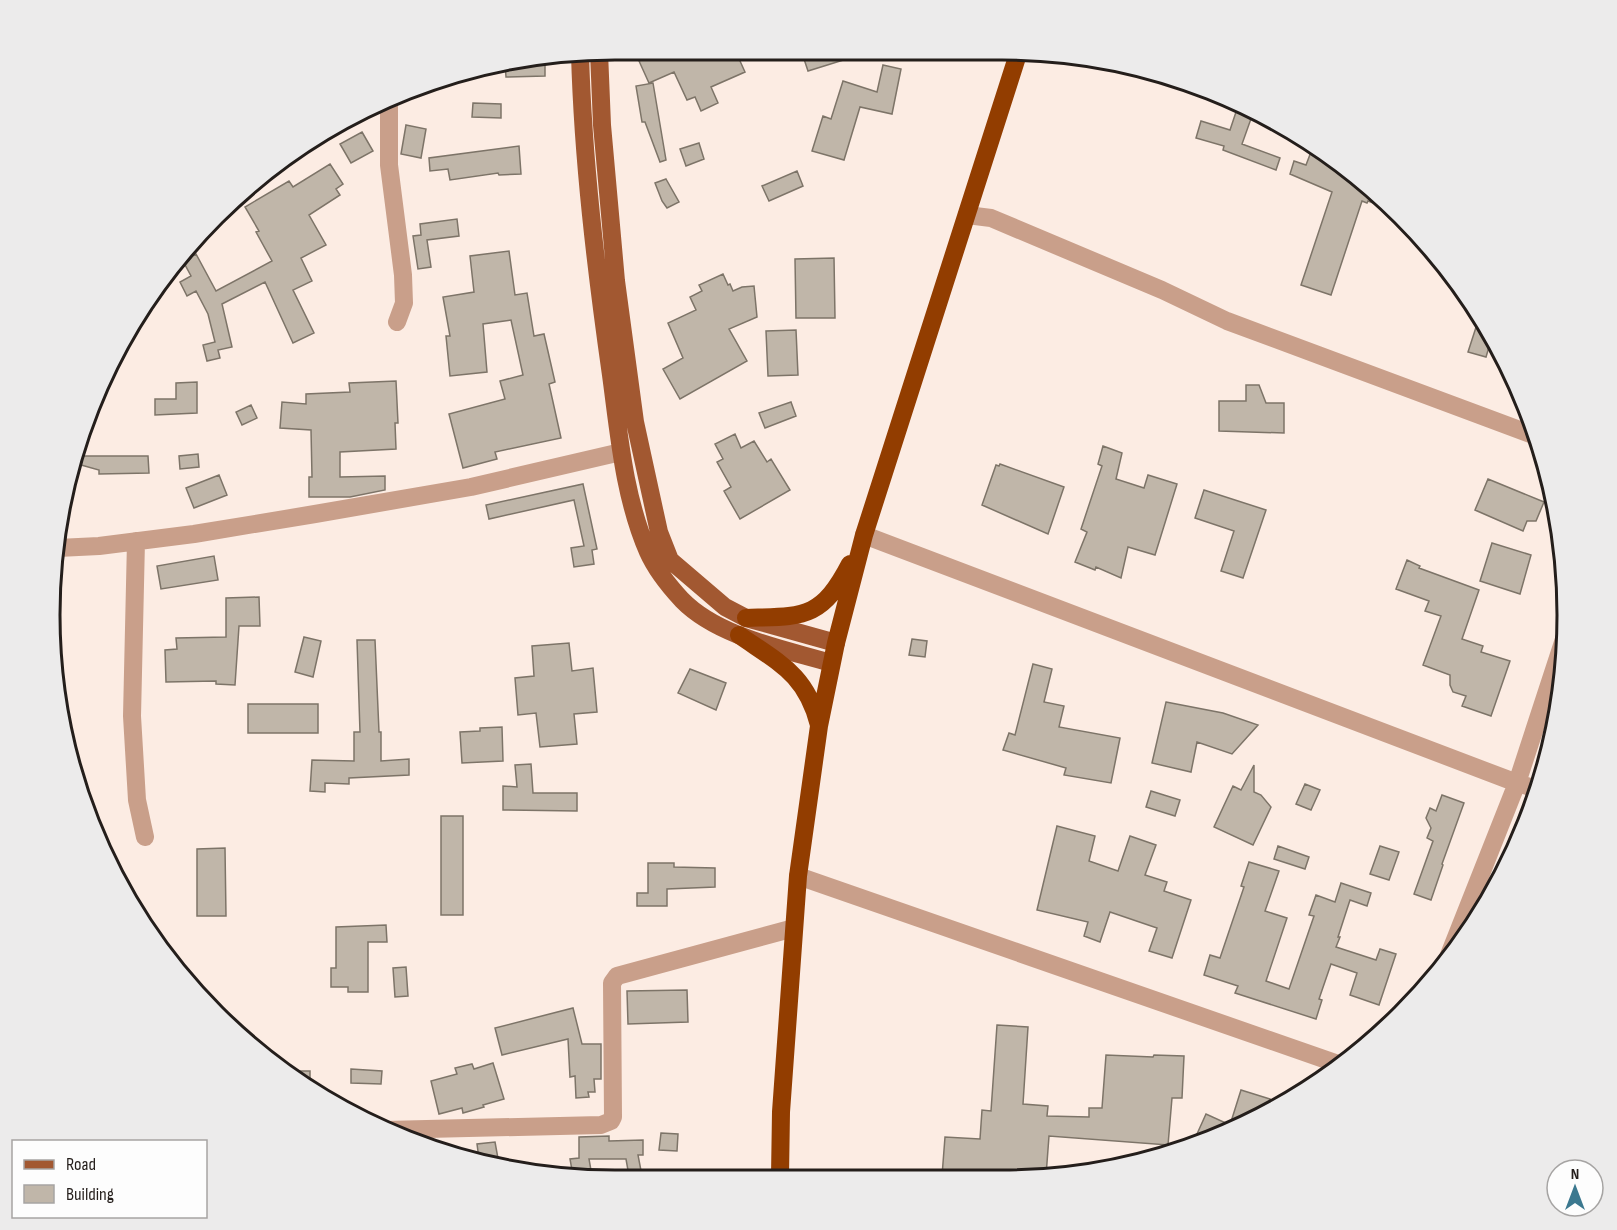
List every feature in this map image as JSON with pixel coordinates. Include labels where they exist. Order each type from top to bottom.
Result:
[{"type":"highway","points":[[780,1170],[781,1112],[798,876],[819,726],[831,663],[864,535],[1016,60]]},
{"type":"highway","points":[[742,627],[809,612],[819,607],[841,582],[864,535]]},
{"type":"highway","points":[[742,627],[800,680],[816,713],[819,726]]},
{"type":"main road","points":[[599,60],[602,124],[616,281],[635,422],[659,532],[670,560],[725,607],[742,627],[831,663]]},
{"type":"main road","points":[[580,61],[582,112],[599,291],[621,452],[636,516],[649,553],[662,576],[683,602],[707,620],[836,643]]},
{"type":"street","points":[[388,109],[389,165],[403,275],[404,303],[397,322]]},
{"type":"street","points":[[967,215],[992,218],[1162,290],[1227,321],[1526,432]]},
{"type":"street","points":[[64,548],[99,546],[216,530],[471,487],[621,452]]},
{"type":"street","points":[[864,535],[1530,787]]},
{"type":"street","points":[[136,541],[132,716],[136,800],[145,837]]},
{"type":"street","points":[[1460,927],[1517,783],[1554,670]]},
{"type":"street","points":[[798,876],[1331,1061]]},
{"type":"street","points":[[407,1129],[608,1124],[613,1117],[612,983],[617,976],[794,928]]},
{"type":"building","points":[[740,60],[745,72],[711,87],[718,103],[701,111],[695,97],[687,100],[674,72],[649,83],[639,61]]},
{"type":"building","points":[[804,60],[843,60],[808,71]]},
{"type":"building","points":[[545,65],[545,76],[506,77],[506,71]]},
{"type":"building","points":[[883,65],[901,69],[892,114],[860,107],[844,160],[812,151],[823,116],[831,119],[843,81],[877,92]]},
{"type":"building","points":[[653,83],[666,160],[660,162],[645,122],[642,122],[636,86]]},
{"type":"building","points":[[473,103],[501,104],[501,118],[472,117]]},
{"type":"building","points":[[1236,112],[1251,119],[1242,144],[1280,158],[1276,170],[1223,150],[1224,146],[1196,138],[1201,121],[1230,130]]},
{"type":"building","points":[[406,125],[426,129],[421,158],[401,154]]},
{"type":"building","points":[[362,132],[373,151],[351,163],[340,144]]},
{"type":"building","points":[[699,143],[704,159],[686,166],[680,149]]},
{"type":"building","points":[[519,146],[521,174],[499,175],[498,173],[450,180],[448,169],[430,171],[429,158]]},
{"type":"building","points":[[1310,154],[1373,203],[1362,201],[1331,295],[1301,285],[1332,192],[1290,174],[1294,161],[1306,165]]},
{"type":"building","points":[[330,164],[343,184],[336,189],[340,195],[309,215],[326,245],[301,258],[312,281],[293,290],[314,333],[293,343],[265,282],[222,304],[232,347],[218,350],[220,358],[207,361],[203,345],[215,342],[208,314],[196,291],[187,296],[180,282],[191,276],[185,265],[196,254],[216,291],[272,261],[245,207],[289,181],[293,187]]},
{"type":"building","points":[[797,171],[803,186],[769,201],[762,186]]},
{"type":"building","points":[[666,179],[679,202],[667,208],[655,183]]},
{"type":"building","points":[[457,219],[459,236],[427,240],[431,267],[418,269],[413,236],[421,235],[420,224]]},
{"type":"building","points":[[509,251],[515,295],[527,293],[534,336],[544,334],[555,382],[549,384],[561,438],[495,452],[497,459],[463,468],[449,414],[505,399],[500,381],[523,375],[511,320],[483,324],[487,372],[450,376],[446,336],[450,336],[443,297],[474,292],[470,256]]},
{"type":"building","points":[[834,258],[835,318],[796,318],[795,259]]},
{"type":"building","points":[[723,274],[733,291],[742,287],[754,286],[757,317],[729,329],[747,361],[680,399],[663,369],[683,358],[668,323],[696,310],[690,297],[702,291],[699,285]]},
{"type":"building","points":[[1476,327],[1489,348],[1486,357],[1468,352]]},
{"type":"building","points":[[796,330],[798,375],[768,376],[766,331]]},
{"type":"building","points":[[396,381],[398,423],[395,423],[396,449],[340,452],[340,477],[385,476],[385,490],[350,497],[309,497],[309,477],[312,477],[311,430],[280,428],[282,402],[306,404],[306,394],[350,392],[349,383]]},
{"type":"building","points":[[197,382],[197,413],[155,415],[155,399],[176,399],[176,383]]},
{"type":"building","points":[[1246,385],[1259,385],[1266,403],[1284,403],[1284,433],[1219,431],[1219,401],[1246,401]]},
{"type":"building","points":[[791,402],[796,416],[765,428],[759,413]]},
{"type":"building","points":[[251,405],[257,418],[242,425],[236,412]]},
{"type":"building","points":[[735,434],[741,448],[754,441],[767,462],[771,459],[790,490],[740,519],[724,491],[731,487],[717,462],[723,459],[715,444]]},
{"type":"building","points":[[1103,446],[1122,453],[1116,479],[1144,488],[1148,475],[1177,484],[1155,555],[1128,547],[1121,578],[1096,567],[1095,570],[1075,562],[1087,532],[1081,529],[1102,466],[1098,464]]},
{"type":"building","points":[[198,454],[199,467],[180,469],[179,456]]},
{"type":"building","points":[[83,456],[148,456],[149,473],[99,474],[99,470],[81,465]]},
{"type":"building","points":[[1000,464],[1064,487],[1048,534],[982,505],[996,465]]},
{"type":"building","points":[[219,475],[227,495],[194,508],[186,488]]},
{"type":"building","points":[[1488,479],[1544,502],[1536,521],[1527,521],[1523,531],[1475,510]]},
{"type":"building","points":[[583,484],[597,549],[592,550],[594,564],[574,567],[571,548],[584,546],[574,500],[489,519],[486,505]]},
{"type":"building","points":[[1204,490],[1266,510],[1243,578],[1221,571],[1234,531],[1195,518]]},
{"type":"building","points":[[1492,543],[1531,555],[1520,594],[1480,581]]},
{"type":"building","points":[[214,556],[218,580],[161,589],[157,566]]},
{"type":"building","points":[[1407,560],[1420,566],[1419,568],[1479,590],[1462,639],[1483,646],[1481,652],[1510,661],[1491,716],[1462,706],[1466,696],[1453,692],[1450,675],[1423,665],[1441,616],[1425,611],[1429,601],[1396,589]]},
{"type":"building","points":[[259,597],[260,626],[239,626],[235,685],[216,684],[216,681],[166,682],[165,650],[177,649],[176,638],[226,637],[226,598]]},
{"type":"building","points":[[304,637],[321,641],[313,677],[295,672]]},
{"type":"building","points":[[912,639],[927,641],[925,657],[909,655]]},
{"type":"building","points":[[357,640],[375,640],[381,761],[409,759],[409,775],[349,778],[349,784],[325,783],[325,792],[310,791],[312,760],[354,761],[354,732],[360,732]]},
{"type":"building","points":[[569,643],[572,671],[593,668],[597,712],[574,714],[577,744],[540,747],[536,713],[518,715],[515,678],[534,676],[532,646]]},
{"type":"building","points":[[1033,664],[1052,669],[1044,702],[1064,706],[1059,727],[1120,738],[1111,783],[1064,775],[1066,768],[1003,750],[1009,733],[1015,735]]},
{"type":"building","points":[[690,669],[726,683],[716,710],[678,693]]},
{"type":"building","points":[[1166,702],[1223,713],[1258,725],[1232,754],[1197,742],[1191,772],[1152,763]]},
{"type":"building","points":[[248,704],[318,704],[318,733],[248,733]]},
{"type":"building","points":[[502,727],[503,761],[462,763],[460,732]]},
{"type":"building","points":[[531,764],[533,793],[577,793],[577,811],[503,810],[503,786],[517,787],[515,765]]},
{"type":"building","points":[[1254,765],[1254,792],[1261,795],[1271,807],[1253,845],[1214,827],[1233,786],[1241,790]]},
{"type":"building","points":[[1305,784],[1320,790],[1311,810],[1296,804]]},
{"type":"building","points":[[1151,791],[1180,800],[1175,816],[1146,807]]},
{"type":"building","points":[[1442,795],[1464,803],[1431,900],[1414,894],[1433,841],[1427,838],[1431,828],[1426,818],[1430,808],[1436,811]]},
{"type":"building","points":[[441,816],[463,816],[463,915],[441,915]]},
{"type":"building","points":[[1057,826],[1095,836],[1089,861],[1118,871],[1130,836],[1156,845],[1145,875],[1167,882],[1164,891],[1191,900],[1172,958],[1149,951],[1157,928],[1110,912],[1100,942],[1084,936],[1088,922],[1037,910]]},
{"type":"building","points":[[1278,846],[1309,857],[1305,869],[1274,859]]},
{"type":"building","points":[[1380,846],[1399,852],[1389,880],[1370,874]]},
{"type":"building","points":[[225,848],[226,916],[197,916],[197,849]]},
{"type":"building","points":[[1249,862],[1279,871],[1265,911],[1287,918],[1266,981],[1289,989],[1314,916],[1309,915],[1316,895],[1335,902],[1341,883],[1371,893],[1367,906],[1350,900],[1336,947],[1376,960],[1380,949],[1396,954],[1379,1005],[1350,995],[1357,973],[1331,964],[1319,999],[1322,1000],[1316,1019],[1235,993],[1238,986],[1204,975],[1210,955],[1220,958],[1244,887],[1241,886]]},
{"type":"building","points":[[648,863],[674,863],[674,867],[715,868],[715,887],[667,889],[667,906],[637,906],[637,893],[648,893]]},
{"type":"building","points":[[386,925],[387,942],[368,942],[368,992],[348,992],[348,987],[331,987],[331,968],[336,968],[336,927]]},
{"type":"building","points":[[406,967],[408,996],[395,997],[393,968]]},
{"type":"building","points":[[687,990],[688,1022],[628,1024],[627,991]]},
{"type":"building","points":[[573,1008],[582,1044],[601,1044],[601,1079],[594,1079],[595,1092],[588,1092],[589,1097],[576,1098],[575,1076],[570,1077],[568,1039],[502,1055],[495,1028]]},
{"type":"building","points":[[997,1025],[1028,1027],[1023,1104],[1048,1106],[1047,1116],[1089,1117],[1089,1108],[1102,1108],[1106,1055],[1184,1056],[1182,1098],[1172,1098],[1167,1145],[1049,1136],[1047,1168],[942,1170],[945,1137],[980,1139],[982,1110],[991,1111]]},
{"type":"building","points":[[493,1063],[504,1099],[463,1113],[462,1108],[439,1114],[431,1081],[457,1074],[455,1068],[472,1064],[474,1069]]},
{"type":"building","points":[[351,1069],[382,1071],[381,1084],[351,1083]]},
{"type":"building","points":[[300,1071],[310,1071],[310,1078]]},
{"type":"building","points":[[1241,1090],[1270,1099],[1269,1102],[1232,1120]]},
{"type":"building","points":[[1206,1114],[1225,1123],[1197,1135]]},
{"type":"building","points":[[661,1133],[678,1134],[677,1151],[659,1150]]},
{"type":"building","points":[[609,1136],[609,1141],[643,1140],[643,1155],[638,1155],[641,1170],[628,1170],[626,1159],[589,1159],[591,1169],[572,1168],[570,1159],[579,1158],[579,1137]]},
{"type":"building","points":[[495,1142],[498,1157],[478,1153],[477,1144]]}]
